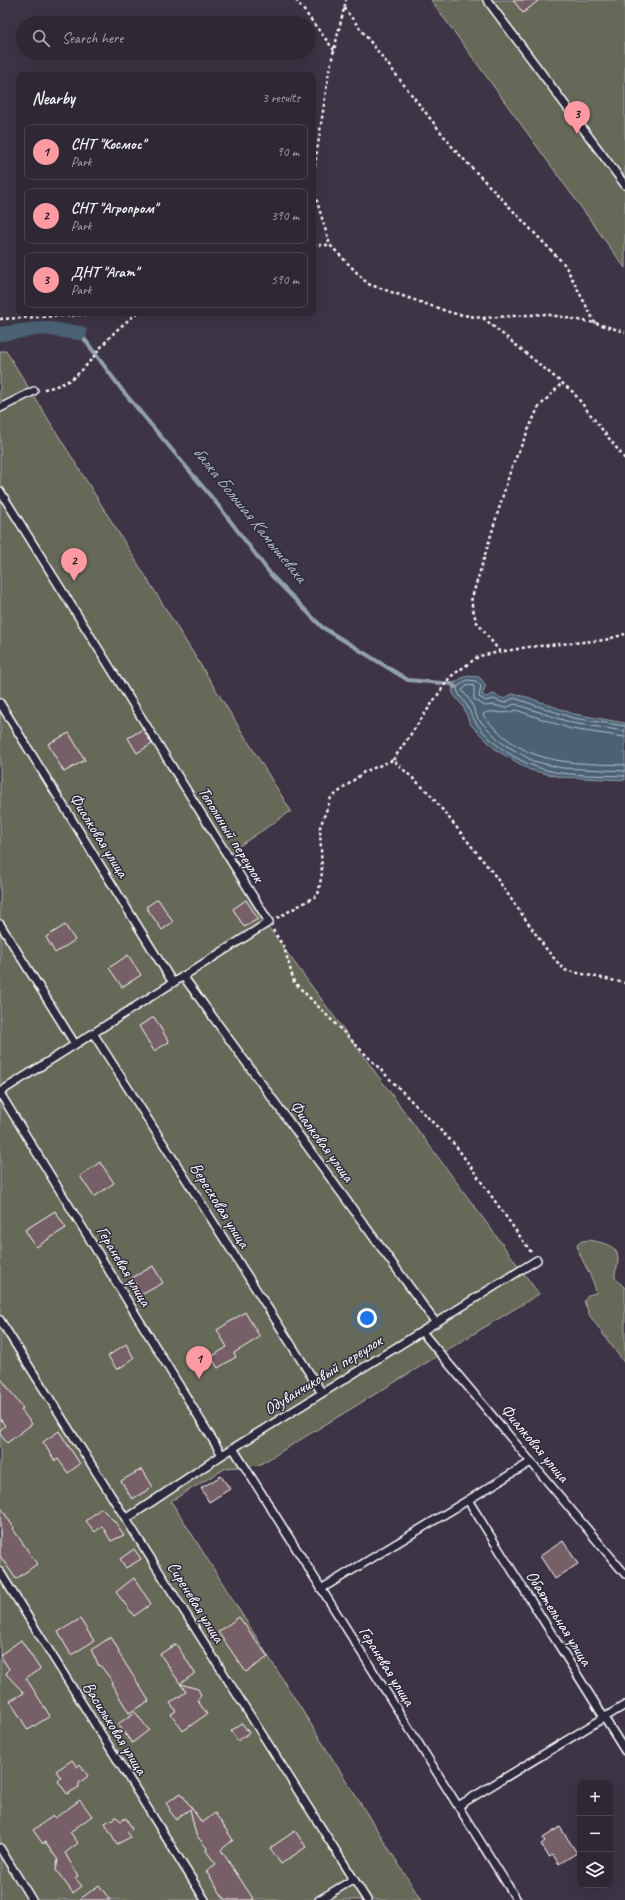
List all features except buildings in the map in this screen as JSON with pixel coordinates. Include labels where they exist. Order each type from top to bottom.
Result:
[{"type":"lane","points":[[487,0],[622,175],[625,185]]},
{"type":"lane","points":[[0,408],[34,391]]},
{"type":"lane","name":"Тополиный переулок","points":[[0,491],[269,922]]},
{"type":"lane","name":"Фиалковая улица","points":[[0,704],[173,983]]},
{"type":"lane","points":[[0,1092],[269,922]]},
{"type":"lane","points":[[0,924],[75,1044]]},
{"type":"lane","name":"Фиалковая улица","points":[[183,976],[436,1323]]},
{"type":"lane","name":"Вересковая улица","points":[[93,1033],[322,1393]]},
{"type":"lane","name":"Гераневая улица","points":[[0,1092],[222,1455]]},
{"type":"lane","name":"Одуванчиковый переулок","points":[[126,1519],[233,1448],[537,1260]]},
{"type":"lane","name":"Сиреневая улица","points":[[0,1320],[368,1900]]},
{"type":"lane","name":"Фиалковая улица","points":[[422,1332],[625,1574]]},
{"type":"lane","name":"Гераневая улица","points":[[233,1448],[517,1900]]},
{"type":"lane","points":[[321,1589],[531,1462]]},
{"type":"lane","name":"Обаятельная улица","points":[[468,1500],[625,1751]]},
{"type":"lane","name":"Васильковая улица","points":[[0,1572],[205,1900]]},
{"type":"lane","points":[[458,1806],[605,1719],[625,1705]]},
{"type":"lane","points":[[0,1848],[32,1900]]},
{"type":"lane","points":[[319,1900],[354,1878]]},
{"type":"path","points":[[296,0],[308,16]]},
{"type":"path","points":[[316,160],[334,50],[346,0]]},
{"type":"path","points":[[344,8],[454,149],[565,265],[595,323]]},
{"type":"path","points":[[316,26],[334,50]]},
{"type":"path","points":[[316,198],[330,245],[368,284],[452,313],[482,318],[545,314],[595,323],[625,332]]},
{"type":"path","points":[[316,245],[330,245]]},
{"type":"path","points":[[0,320],[67,316]]},
{"type":"path","points":[[34,391],[53,387],[81,373],[111,336],[134,316]]},
{"type":"path","points":[[482,318],[573,392],[625,458]]},
{"type":"path","points":[[500,652],[476,621],[472,601],[511,469],[538,408],[562,383]]},
{"type":"path","points":[[537,1260],[456,1146],[294,982],[284,947],[269,922],[318,895],[322,873],[320,826],[331,798],[364,772],[393,760],[450,677],[479,656],[528,647],[605,640],[625,634]]},
{"type":"path","points":[[393,760],[429,793],[493,873],[547,950],[564,970],[625,983]]},
{"type":"green space","points":[[431,0],[625,0],[625,268]]},
{"type":"green space","points":[[0,351],[6,351],[291,811],[223,857],[268,927],[539,1294],[259,1465],[226,1468],[171,1501],[421,1900],[0,1900]]},
{"type":"green space","points":[[589,1240],[609,1245],[616,1252],[618,1257],[615,1278],[625,1288],[625,1364],[590,1316],[584,1301],[588,1295],[596,1293],[593,1281],[581,1258],[577,1245],[582,1241]]},
{"type":"water","points":[[466,676],[479,677],[486,685],[482,695],[487,697],[493,694],[504,699],[512,694],[527,697],[574,714],[625,723],[625,780],[561,777],[530,770],[496,750],[470,724],[463,706],[453,694],[452,684]]},
{"type":"waterway","name":"балка Большая Камышеваха","points":[[0,334],[43,328],[80,333]]},
{"type":"waterway","name":"балка Большая Камышеваха","points":[[80,333],[122,390],[218,505],[272,576],[322,627],[408,680],[452,684],[455,687]]},
{"type":"place","name":"ДНТ \"Агат\"","points":[[577,134]]},
{"type":"place","name":"СНТ \"Агропром\"","points":[[74,581]]},
{"type":"place","name":"СНТ \"Космос\"","points":[[199,1379]]}]
